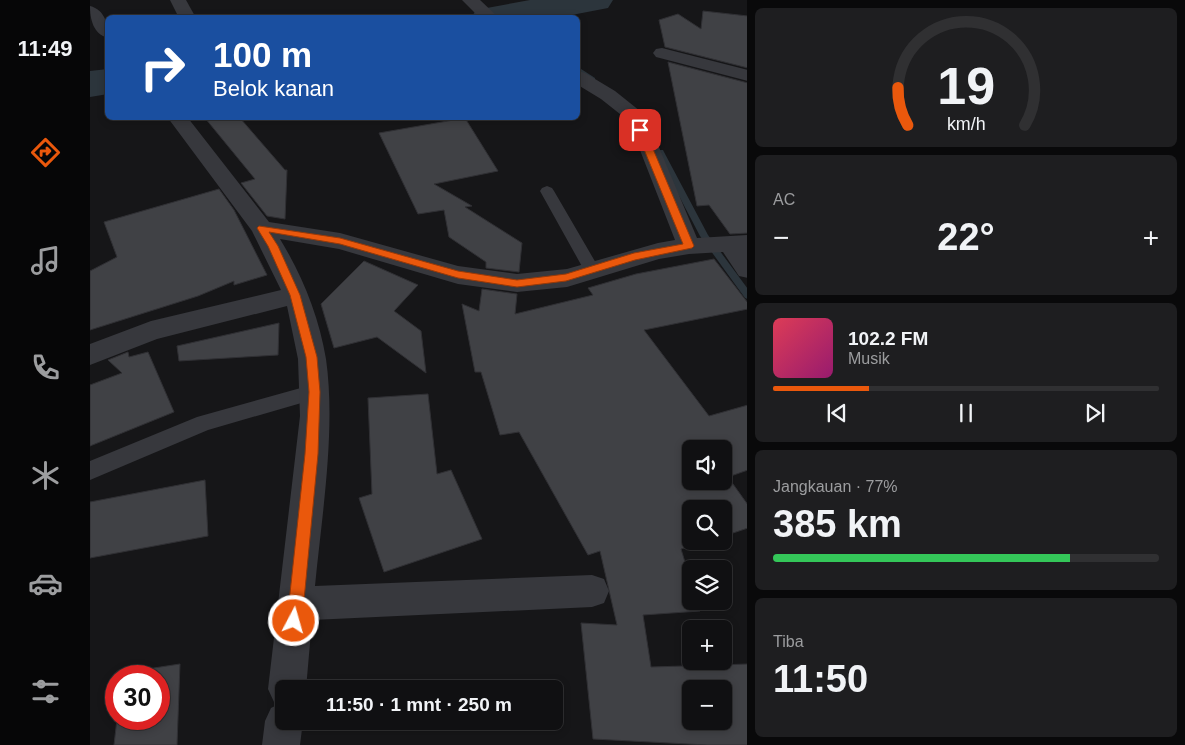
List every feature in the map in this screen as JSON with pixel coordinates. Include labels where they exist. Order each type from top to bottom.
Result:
[{"type":"street","points":[[178,0],[186,15]]},
{"type":"street","points":[[470,0],[488,15]]},
{"type":"street","points":[[90,12],[105,30]]},
{"type":"street","points":[[662,53],[747,76]]},
{"type":"street","points":[[580,78],[608,95],[633,116],[693,246]]},
{"type":"street","points":[[180,120],[262,228],[273,246],[295,295],[311,357],[315,392],[312,454],[288,680]]},
{"type":"street","points":[[262,228],[340,241],[458,275],[517,283],[550,281],[650,252],[693,246],[734,244],[747,268]]},
{"type":"street","points":[[90,355],[151,331],[295,295]]},
{"type":"street","points":[[296,604],[592,591]]},
{"type":"street","points":[[281,745],[283,730]]},
{"type":"lane","points":[[547,191],[592,270]]},
{"type":"lane","points":[[90,471],[139,448],[204,423],[315,392]]},
{"type":"building","points":[[703,11],[747,16],[747,68],[665,47],[659,20],[678,14],[701,29]]},
{"type":"building","points":[[668,62],[747,83],[747,233],[730,234],[709,205],[697,206]]},
{"type":"building","points":[[207,120],[242,120],[287,170],[285,219],[267,216],[241,183],[255,179]]},
{"type":"building","points":[[454,120],[466,120],[498,171],[434,184],[472,206],[465,207],[522,243],[519,272],[486,268],[486,262],[449,237],[444,210],[418,214],[379,133]]},
{"type":"building","points":[[219,189],[234,210],[267,275],[234,285],[234,281],[198,296],[90,330],[90,271],[117,257],[104,222]]},
{"type":"building","points":[[714,259],[747,302],[747,309],[644,330],[709,416],[747,405],[747,470],[732,476],[732,440],[682,440],[682,490],[732,490],[732,483],[747,504],[747,528],[732,533],[732,500],[682,500],[681,549],[684,560],[682,560],[682,610],[700,611],[643,615],[651,667],[682,666],[682,670],[732,670],[732,664],[747,664],[747,745],[707,745],[593,739],[581,623],[617,625],[600,551],[588,555],[519,432],[500,435],[481,372],[475,372],[462,304],[479,311],[482,289],[517,294],[515,314],[593,295],[588,288],[636,274]]},
{"type":"building","points":[[364,261],[418,285],[394,311],[421,331],[426,373],[377,337],[334,348],[321,304]]},
{"type":"building","points":[[279,323],[278,355],[179,361],[177,346]]},
{"type":"building","points":[[128,352],[129,357],[148,352],[174,412],[90,446],[90,385],[122,373],[108,360]]},
{"type":"building","points":[[428,394],[437,474],[451,470],[482,539],[384,572],[359,498],[372,494],[368,398]]},
{"type":"building","points":[[205,480],[208,536],[90,558],[90,502]]},
{"type":"building","points":[[180,664],[177,745],[114,745],[116,730],[170,730],[170,666]]},
{"type":"waterway","points":[[507,15],[595,0]]},
{"type":"waterway","points":[[580,70],[593,79]]},
{"type":"waterway","points":[[90,84],[105,82]]},
{"type":"waterway","points":[[660,152],[704,236],[747,295]]},
{"type":"route","points":[[294,621],[312,454],[315,392],[311,357],[295,295],[273,246],[262,228],[340,241],[458,275],[517,283],[566,278],[634,256],[689,246],[648,145],[640,130]]}]
